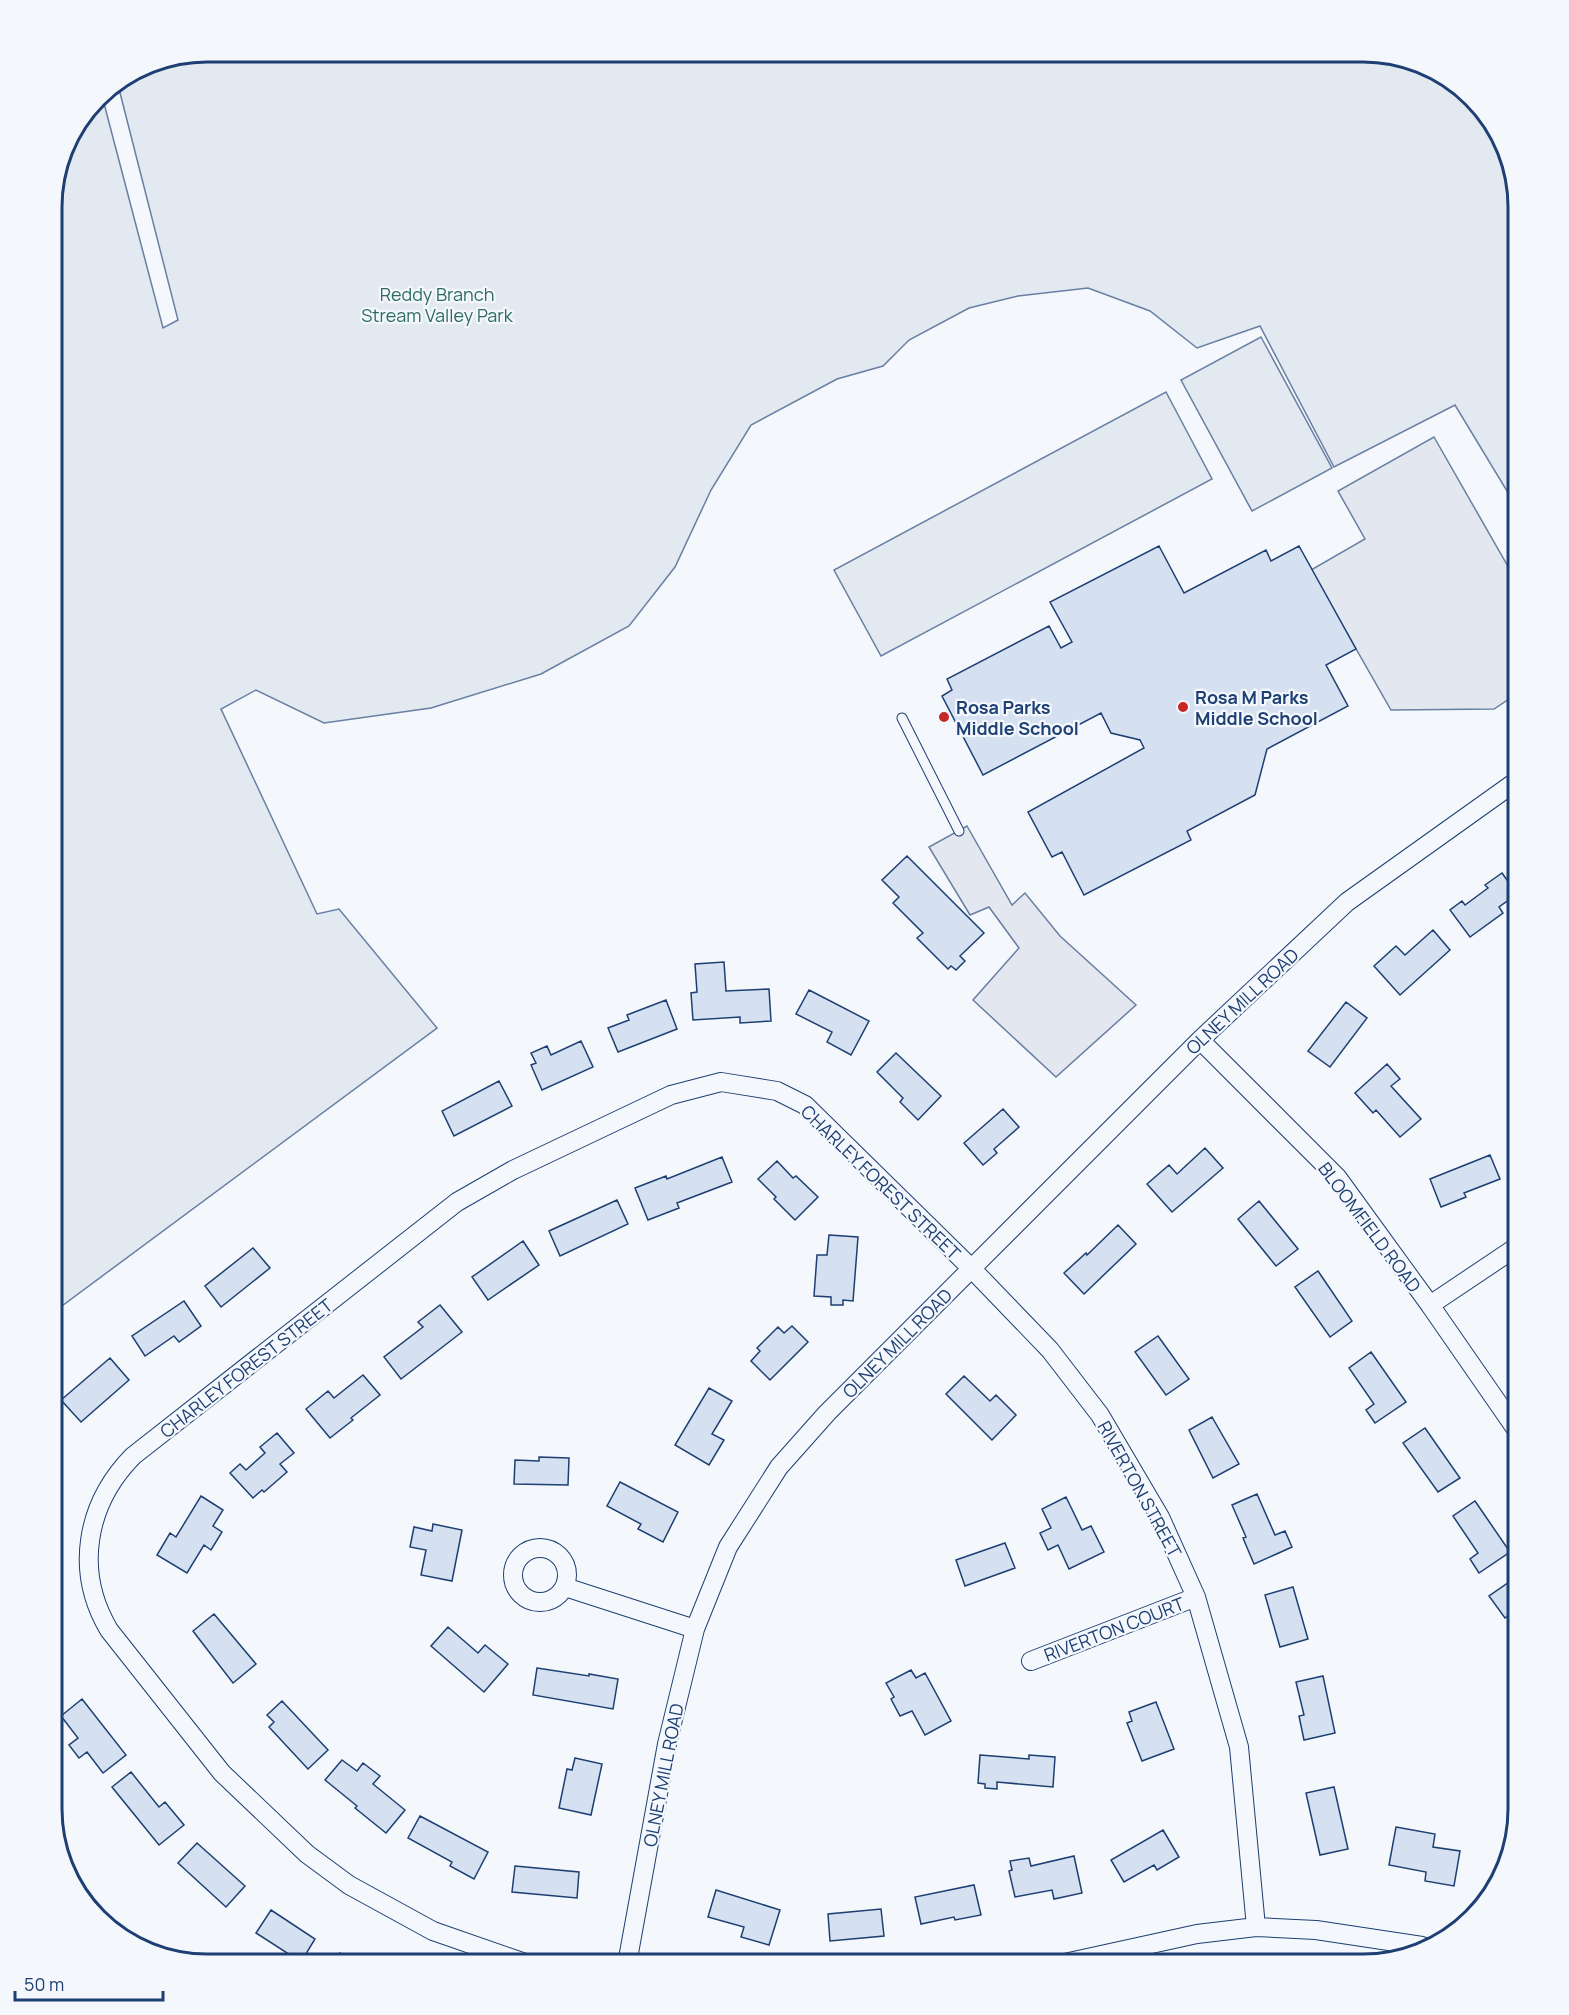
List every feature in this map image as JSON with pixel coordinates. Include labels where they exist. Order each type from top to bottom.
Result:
[{"type":"street","name":"OLNEY MILL ROAD","points":[[629,1954],[667,1744],[695,1629],[728,1547],[779,1467],[827,1413],[1200,1040],[1347,902],[1508,787]]},
{"type":"street","name":"BLOOMFIELD ROAD","points":[[1200,1040],[1337,1177],[1508,1418]]},
{"type":"street","name":"CHARLEY FOREST STREET","points":[[499,1954],[433,1931],[349,1885],[307,1854],[222,1773],[110,1630],[99,1612],[90,1579],[89,1543],[96,1512],[114,1477],[133,1456],[457,1202],[513,1170],[670,1095],[721,1083],[777,1091],[806,1105],[972,1269]]},
{"type":"street","points":[[1430,1305],[1508,1253]]},
{"type":"street","name":"RIVERTON STREET","points":[[972,1269],[1050,1350],[1100,1416],[1160,1518],[1196,1597],[1239,1747],[1256,1927]]},
{"type":"street","points":[[565,1587],[695,1629]]},
{"type":"street","name":"RIVERTON COURT","points":[[1031,1661],[1196,1597]]},
{"type":"street","points":[[1106,1954],[1197,1934],[1256,1927],[1316,1930],[1413,1945]]},
{"type":"lane","points":[[902,718],[959,831]]},
{"type":"green space","name":"Reddy Branch Stream Valley Park","points":[[197,62],[1372,62],[1391,64],[1427,76],[1451,91],[1465,104],[1478,118],[1493,142],[1503,169],[1508,206],[1508,493],[1455,405],[1334,467],[1260,326],[1197,348],[1150,311],[1088,288],[1018,296],[969,308],[909,340],[883,366],[837,379],[751,425],[711,490],[675,567],[629,626],[541,674],[431,708],[324,723],[256,690],[221,709],[317,914],[339,909],[437,1028],[62,1306],[62,197],[66,169],[76,142],[91,118],[104,104],[163,328],[178,320],[119,91],[142,76],[178,64]]},
{"type":"green space","points":[[1261,337],[1332,468],[1252,511],[1181,380]]},
{"type":"green space","points":[[1166,392],[1212,479],[881,656],[834,570]]},
{"type":"shaded area","points":[[1434,437],[1508,566],[1508,700],[1494,709],[1391,710],[1311,570],[1365,539],[1338,491]]},
{"type":"shaded area","points":[[967,826],[1012,905],[1025,893],[1060,936],[1136,1005],[1056,1077],[973,1000],[1019,948],[989,907],[970,915],[929,847]]},
{"type":"building","points":[[1159,546],[1184,593],[1266,550],[1271,561],[1299,546],[1356,649],[1326,665],[1348,706],[1267,749],[1255,795],[1187,831],[1191,840],[1084,895],[1062,852],[1052,857],[1028,812],[1144,748],[1140,740],[1111,733],[1101,713],[983,775],[942,696],[952,690],[947,679],[1049,626],[1061,648],[1072,642],[1050,602]]},
{"type":"building","points":[[907,856],[984,933],[960,956],[965,961],[956,970],[951,966],[948,969],[917,938],[923,933],[893,903],[899,897],[882,880]]},
{"type":"building","points":[[1502,873],[1508,881],[1508,900],[1499,907],[1503,913],[1470,937],[1450,910],[1462,901],[1465,905],[1488,888],[1485,885]]},
{"type":"building","points":[[1433,930],[1450,950],[1400,995],[1374,966],[1396,946],[1405,955]]},
{"type":"building","points":[[724,962],[726,991],[769,989],[771,1021],[740,1023],[740,1017],[693,1020],[691,993],[697,992],[695,964]]},
{"type":"building","points":[[809,990],[869,1021],[851,1055],[827,1042],[832,1032],[796,1014]]},
{"type":"building","points":[[666,1000],[677,1029],[618,1052],[608,1028],[629,1020],[627,1015]]},
{"type":"building","points":[[1346,1002],[1367,1018],[1330,1067],[1308,1051]]},
{"type":"building","points":[[581,1041],[593,1067],[542,1090],[531,1065],[536,1063],[531,1053],[547,1046],[551,1055]]},
{"type":"building","points":[[896,1053],[941,1096],[918,1120],[900,1102],[903,1098],[877,1072]]},
{"type":"building","points":[[1387,1064],[1400,1079],[1391,1086],[1421,1119],[1400,1137],[1376,1110],[1373,1113],[1355,1093]]},
{"type":"building","points":[[499,1081],[512,1106],[454,1136],[442,1111]]},
{"type":"building","points":[[1003,1109],[1019,1127],[994,1149],[997,1153],[983,1165],[964,1143]]},
{"type":"building","points":[[1205,1148],[1223,1168],[1172,1212],[1147,1184],[1169,1165],[1177,1174]]},
{"type":"building","points":[[1490,1155],[1500,1179],[1464,1193],[1466,1197],[1441,1207],[1430,1179]]},
{"type":"building","points":[[722,1157],[732,1182],[677,1203],[679,1208],[648,1220],[635,1188],[666,1176],[667,1179]]},
{"type":"building","points":[[777,1161],[793,1178],[796,1176],[818,1197],[795,1220],[758,1179]]},
{"type":"building","points":[[617,1200],[628,1224],[560,1256],[549,1231]]},
{"type":"building","points":[[1259,1201],[1298,1249],[1276,1266],[1238,1219]]},
{"type":"building","points":[[1118,1225],[1136,1244],[1084,1294],[1064,1273],[1086,1253],[1087,1255]]},
{"type":"building","points":[[829,1235],[858,1237],[853,1301],[843,1300],[843,1305],[831,1305],[831,1297],[814,1296],[817,1255],[827,1255]]},
{"type":"building","points":[[523,1241],[539,1265],[488,1300],[472,1277]]},
{"type":"building","points":[[253,1248],[270,1268],[221,1307],[205,1286]]},
{"type":"building","points":[[1318,1271],[1352,1321],[1330,1337],[1295,1287]]},
{"type":"building","points":[[184,1301],[201,1326],[179,1342],[174,1336],[145,1356],[132,1336]]},
{"type":"building","points":[[440,1305],[462,1332],[401,1379],[384,1357],[423,1327],[418,1322]]},
{"type":"building","points":[[792,1326],[808,1342],[770,1380],[751,1361],[760,1351],[757,1348],[778,1327],[784,1333]]},
{"type":"building","points":[[1158,1336],[1189,1379],[1166,1395],[1135,1352]]},
{"type":"building","points":[[1371,1352],[1406,1402],[1375,1423],[1366,1410],[1374,1404],[1349,1368]]},
{"type":"building","points":[[110,1358],[129,1380],[81,1422],[62,1399]]},
{"type":"building","points":[[363,1375],[380,1395],[330,1438],[306,1409],[328,1391],[334,1398]]},
{"type":"building","points":[[964,1376],[990,1401],[996,1395],[1016,1415],[992,1440],[946,1394]]},
{"type":"building","points":[[709,1388],[732,1401],[712,1434],[724,1440],[709,1465],[675,1445]]},
{"type":"building","points":[[1212,1417],[1239,1464],[1213,1478],[1189,1430]]},
{"type":"building","points":[[1425,1428],[1460,1478],[1438,1492],[1403,1443]]},
{"type":"building","points":[[277,1433],[294,1453],[280,1464],[287,1472],[264,1492],[262,1490],[253,1498],[230,1473],[240,1464],[246,1470],[265,1453],[260,1447]]},
{"type":"building","points":[[539,1457],[569,1458],[568,1485],[514,1484],[515,1460],[539,1461]]},
{"type":"building","points":[[620,1482],[678,1512],[663,1542],[638,1529],[641,1524],[607,1506]]},
{"type":"building","points":[[1257,1494],[1275,1535],[1285,1531],[1292,1547],[1254,1564],[1243,1538],[1246,1537],[1232,1505]]},
{"type":"building","points":[[201,1496],[223,1510],[213,1526],[222,1532],[211,1550],[204,1545],[187,1573],[157,1555],[170,1533],[176,1537]]},
{"type":"building","points":[[1066,1497],[1082,1530],[1091,1526],[1104,1552],[1069,1569],[1058,1545],[1048,1550],[1040,1533],[1051,1528],[1042,1509]]},
{"type":"building","points":[[1475,1501],[1508,1549],[1508,1553],[1479,1573],[1470,1559],[1478,1553],[1453,1516]]},
{"type":"building","points":[[433,1524],[462,1530],[452,1581],[421,1575],[426,1550],[410,1547],[414,1527],[432,1531]]},
{"type":"building","points":[[1005,1543],[1015,1568],[965,1586],[956,1560]]},
{"type":"building","points":[[1508,1583],[1508,1616],[1505,1618],[1489,1596]]},
{"type":"building","points":[[1293,1587],[1308,1639],[1280,1647],[1265,1595]]},
{"type":"building","points":[[214,1614],[256,1664],[233,1683],[193,1631]]},
{"type":"building","points":[[448,1627],[478,1653],[485,1645],[508,1664],[484,1692],[431,1646]]},
{"type":"building","points":[[537,1668],[618,1679],[613,1709],[533,1695]]},
{"type":"building","points":[[911,1670],[916,1678],[925,1673],[951,1721],[925,1735],[912,1711],[900,1716],[891,1699],[894,1697],[886,1683]]},
{"type":"building","points":[[1323,1676],[1335,1733],[1304,1740],[1299,1716],[1304,1715],[1296,1682]]},
{"type":"building","points":[[82,1699],[126,1755],[103,1773],[87,1752],[79,1758],[69,1745],[78,1738],[62,1715]]},
{"type":"building","points":[[282,1701],[328,1750],[308,1769],[269,1727],[274,1722],[267,1715]]},
{"type":"building","points":[[1156,1702],[1174,1749],[1142,1761],[1127,1723],[1132,1721],[1129,1712]]},
{"type":"building","points":[[980,1755],[1029,1759],[1029,1755],[1055,1757],[1053,1787],[997,1782],[997,1789],[985,1788],[985,1784],[978,1783]]},
{"type":"building","points":[[575,1758],[602,1764],[591,1815],[559,1808],[567,1769],[572,1770]]},
{"type":"building","points":[[342,1760],[357,1771],[363,1763],[380,1776],[373,1784],[405,1810],[386,1833],[325,1780]]},
{"type":"building","points":[[131,1772],[159,1807],[165,1802],[184,1825],[159,1845],[112,1787]]},
{"type":"building","points":[[1334,1787],[1348,1849],[1320,1855],[1306,1793]]},
{"type":"building","points":[[420,1816],[488,1852],[474,1879],[450,1866],[452,1862],[408,1838]]},
{"type":"building","points":[[1396,1827],[1435,1834],[1433,1847],[1460,1851],[1454,1886],[1425,1881],[1426,1872],[1389,1865]]},
{"type":"building","points":[[1163,1830],[1179,1857],[1157,1870],[1154,1865],[1124,1882],[1111,1860]]},
{"type":"building","points":[[197,1843],[245,1886],[226,1907],[178,1863]]},
{"type":"building","points":[[1074,1856],[1082,1893],[1054,1899],[1052,1890],[1015,1897],[1009,1871],[1012,1870],[1010,1861],[1029,1858],[1031,1866]]},
{"type":"building","points":[[515,1866],[579,1872],[577,1898],[512,1892]]},
{"type":"building","points":[[974,1885],[981,1915],[955,1920],[954,1917],[921,1924],[915,1897]]},
{"type":"building","points":[[716,1890],[780,1910],[769,1945],[741,1937],[744,1927],[708,1917]]},
{"type":"building","points":[[881,1909],[884,1936],[830,1941],[828,1914]]},
{"type":"building","points":[[271,1910],[315,1939],[306,1954],[289,1954],[256,1933]]},
{"type":"place","name":"Rosa M Parks Middle School","points":[[1183,707]]},
{"type":"place","name":"Rosa Parks Middle School","points":[[944,717]]}]
